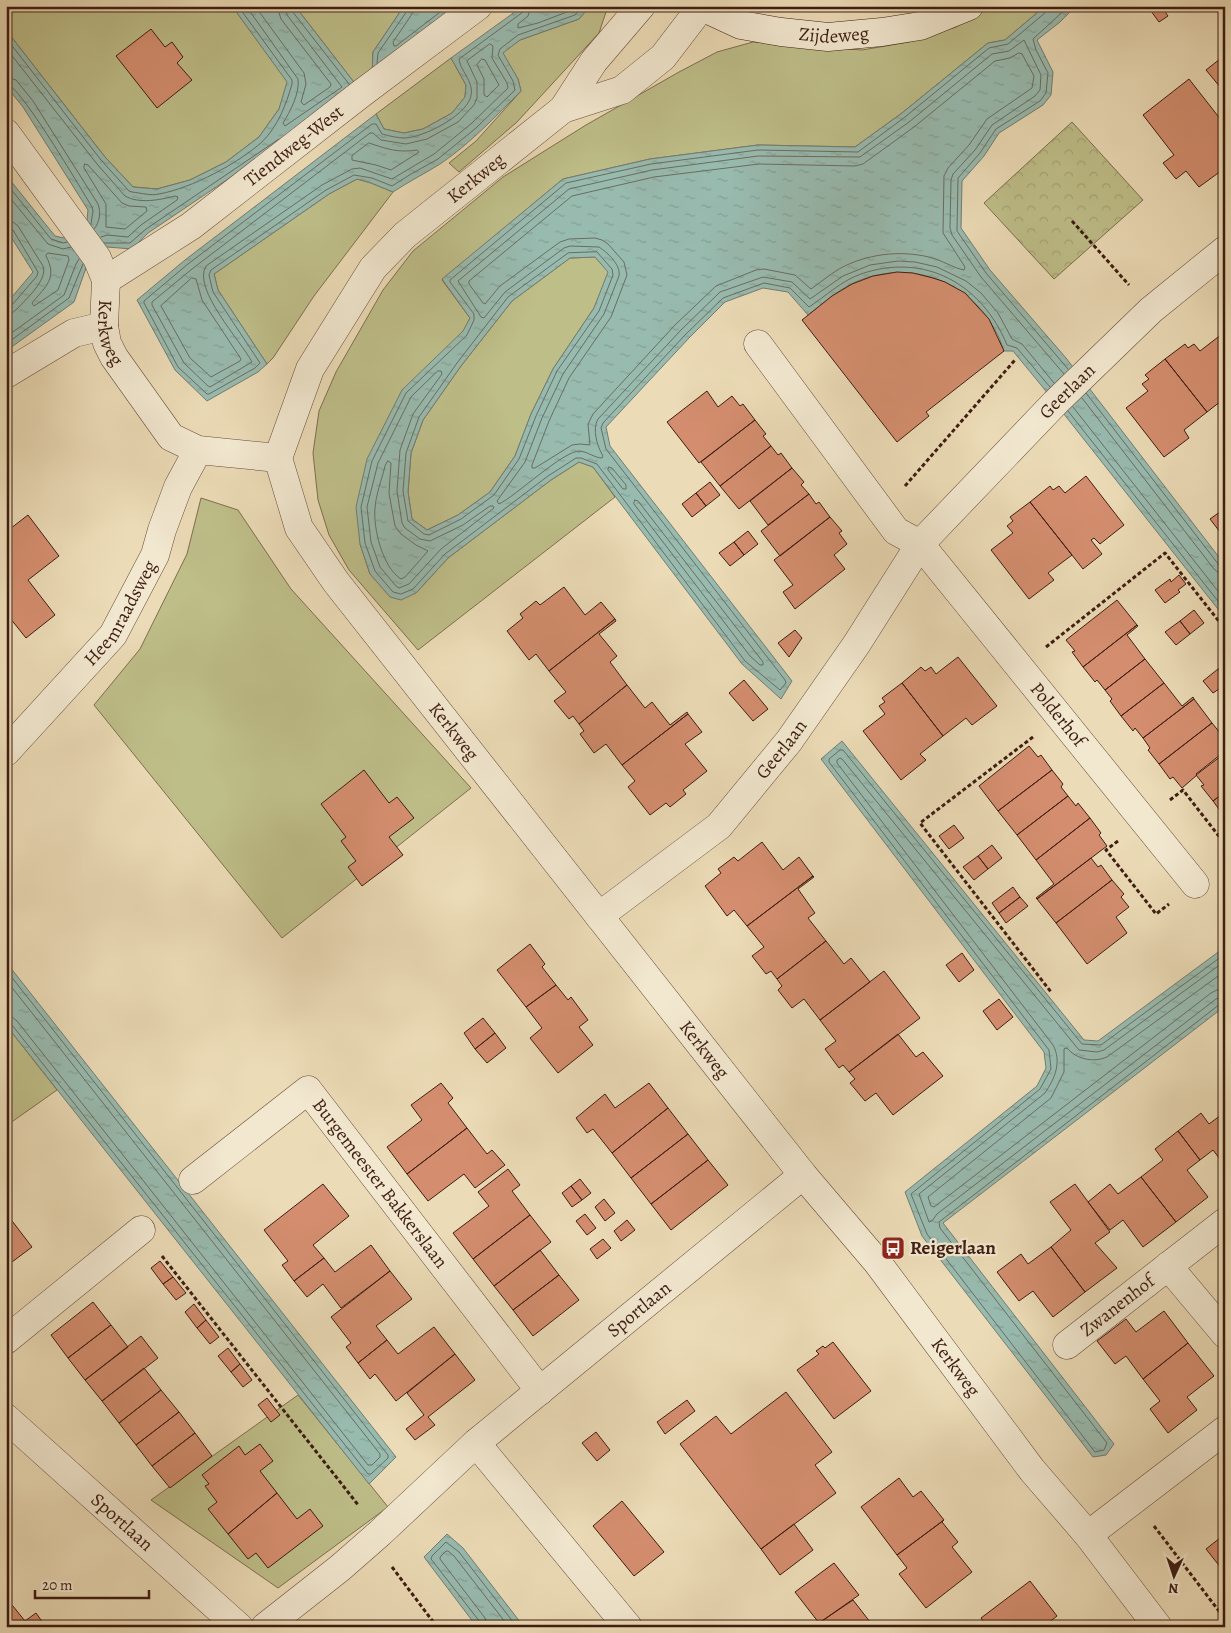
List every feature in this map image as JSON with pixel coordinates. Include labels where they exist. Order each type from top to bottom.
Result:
[{"type":"street","name":"Tiendweg-West","points":[[101,269],[131,263],[191,226],[362,93],[478,6]]},
{"type":"street","name":"Kerkweg","points":[[641,6],[594,61],[563,109],[405,235],[373,268],[310,369],[278,458],[299,528],[336,582],[803,1175],[876,1262],[1032,1470],[1088,1535],[1158,1627]]},
{"type":"street","name":"Zijdeweg","points":[[701,7],[742,25],[781,32],[828,37],[920,26],[969,6]]},
{"type":"street","name":"Kerkweg","points":[[563,109],[622,90],[663,57],[701,7]]},
{"type":"street","points":[[6,133],[75,226],[101,269]]},
{"type":"street","name":"Geerlaan","points":[[599,916],[719,826],[794,733],[856,645],[920,544],[1055,403],[1151,310],[1224,253]]},
{"type":"street","name":"Kerkweg","points":[[101,269],[104,326],[107,343],[114,357],[171,437],[198,450],[278,458]]},
{"type":"street","points":[[6,374],[74,333],[104,326]]},
{"type":"street","points":[[758,344],[896,531],[920,544]]},
{"type":"street","name":"Heemraadsweg","points":[[6,752],[113,635],[155,555],[178,487],[198,450]]},
{"type":"street","name":"Polderhof","points":[[920,544],[1195,884]]},
{"type":"street","name":"Burgemeester Bakkerslaan","points":[[193,1180],[308,1090],[540,1391]]},
{"type":"street","name":"Sportlaan","points":[[265,1627],[340,1568],[476,1443],[803,1175]]},
{"type":"street","name":"Zwanenhof","points":[[1067,1345],[1225,1222]]},
{"type":"street","points":[[6,1340],[141,1230]]},
{"type":"street","name":"Zwanenhof","points":[[1168,1266],[1225,1334]]},
{"type":"street","name":"Sportlaan","points":[[6,1418],[239,1627]]},
{"type":"street","points":[[1088,1535],[1225,1430]]},
{"type":"street","points":[[476,1443],[628,1627]]},
{"type":"path","points":[[1072,221],[1151,310]]},
{"type":"path","points":[[882,513],[1015,360]]},
{"type":"path","points":[[1020,667],[1165,554],[1225,629]]},
{"type":"path","points":[[1051,992],[920,823],[1059,717]]},
{"type":"path","points":[[1144,821],[1182,790],[1225,844]]},
{"type":"path","points":[[141,1230],[376,1536],[437,1627]]},
{"type":"path","points":[[1134,1500],[1225,1619]]},
{"type":"green space","points":[[6,6],[232,6],[288,82],[279,109],[259,137],[226,162],[190,180],[157,189],[133,187],[105,157],[6,30]]},
{"type":"green space","points":[[295,6],[404,6],[373,52],[372,78],[360,90]]},
{"type":"green space","points":[[590,6],[608,6],[599,33],[517,122],[459,172],[449,163],[476,141],[521,91],[518,79],[502,53],[520,40],[579,19]]},
{"type":"green space","points":[[991,6],[1045,6],[1005,40],[988,43],[902,113],[855,147],[758,145],[650,159],[563,179],[442,280],[470,318],[360,544],[370,574],[391,597],[416,593],[448,558],[551,480],[579,462],[593,467],[615,497],[418,650],[349,570],[329,535],[318,500],[313,453],[319,411],[336,372],[383,290],[413,251],[503,177],[586,125],[717,52],[753,42],[862,50],[909,42],[956,27]]},
{"type":"green space","points":[[451,58],[466,85],[465,97],[452,113],[423,129],[404,133],[384,129],[376,114]]},
{"type":"green space","points":[[1072,122],[1143,200],[1054,279],[984,203]]},
{"type":"green space","points":[[357,179],[393,192],[314,296],[273,358],[267,364],[218,290],[214,274],[329,194]]},
{"type":"green space","points":[[595,257],[609,272],[594,308],[553,369],[531,414],[515,456],[490,492],[458,515],[427,530],[412,519],[408,492],[411,453],[423,420],[461,366],[512,301],[570,258]]},
{"type":"green space","points":[[201,498],[238,510],[291,589],[471,788],[282,938],[94,705],[140,649],[187,554]]},
{"type":"green space","points":[[6,1025],[57,1090],[6,1126]]},
{"type":"green space","points":[[298,1395],[388,1507],[278,1588],[151,1500]]},
{"type":"water","points":[[232,6],[295,6],[360,90],[148,233],[132,249],[107,247],[86,268],[74,302],[6,351],[6,304],[33,272],[6,229],[6,175],[55,236],[64,238],[87,220],[88,210],[23,107],[6,86],[6,30],[105,157],[133,187],[157,189],[190,180],[226,162],[259,137],[279,109],[287,82]]},
{"type":"water","points":[[404,6],[466,6],[372,78],[373,52]]},
{"type":"water","points":[[523,6],[590,6],[579,19],[520,40],[503,53],[518,79],[521,91],[462,148],[440,164],[393,192],[357,179],[329,194],[214,274],[218,290],[267,364],[258,372],[207,401],[175,370],[137,300],[185,260],[376,114],[384,129],[404,133],[423,129],[452,113],[465,97],[466,85],[451,58]]},
{"type":"water","points":[[1045,6],[1076,6],[1060,22],[1037,40],[1053,72],[1051,95],[1043,105],[999,133],[984,156],[962,181],[961,228],[990,270],[1066,358],[1225,565],[1225,618],[1013,351],[1004,351],[995,330],[982,311],[967,296],[949,284],[929,276],[908,273],[886,274],[855,282],[808,315],[788,292],[763,288],[725,302],[606,427],[610,446],[792,681],[781,699],[742,664],[593,467],[579,462],[551,480],[448,558],[416,593],[401,600],[390,597],[370,574],[360,544],[356,507],[367,459],[402,390],[463,331],[470,318],[442,279],[563,179],[650,159],[758,145],[855,147],[902,113],[988,43],[1005,40]],"holes":[[[595,257],[608,272],[594,308],[553,369],[531,414],[515,456],[490,492],[458,515],[427,530],[412,519],[408,492],[411,453],[423,420],[461,366],[512,301],[570,258]]]},
{"type":"water","points":[[842,741],[1084,1040],[1098,1041],[1225,947],[1225,1006],[943,1223],[1114,1444],[1106,1455],[1093,1457],[922,1236],[905,1192],[1037,1086],[1046,1068],[1044,1052],[821,759]]},
{"type":"water","points":[[6,962],[396,1457],[369,1484],[6,1025]]},
{"type":"water","points":[[447,1534],[463,1548],[524,1627],[477,1627],[424,1557]]},
{"type":"building","points":[[1149,6],[1161,6],[1168,16],[1159,22]]},
{"type":"building","points":[[151,29],[165,47],[172,42],[183,57],[177,63],[192,80],[157,108],[116,56]]},
{"type":"building","points":[[1225,55],[1225,93],[1206,70]]},
{"type":"building","points":[[1189,79],[1225,125],[1225,156],[1222,158],[1225,161],[1225,168],[1199,187],[1186,171],[1176,179],[1163,163],[1174,155],[1143,115]]},
{"type":"building","points":[[897,272],[913,273],[933,278],[965,293],[989,319],[1004,351],[926,412],[929,416],[897,442],[802,320],[832,296],[852,284],[873,276]]},
{"type":"building","points":[[1222,334],[1225,337],[1225,398],[1207,412],[1165,359],[1185,344],[1188,348],[1194,344],[1200,351]]},
{"type":"building","points":[[1165,359],[1207,412],[1184,430],[1189,438],[1164,457],[1126,408],[1148,391],[1142,384],[1149,379],[1145,375]]},
{"type":"building","points":[[707,391],[718,407],[732,396],[740,406],[743,404],[755,420],[699,463],[667,422]]},
{"type":"building","points":[[755,420],[766,434],[763,436],[771,446],[720,486],[701,462]]},
{"type":"building","points":[[771,446],[778,455],[781,453],[792,468],[739,509],[720,486]]},
{"type":"building","points":[[792,468],[804,482],[801,485],[809,494],[768,525],[750,501]]},
{"type":"building","points":[[1086,476],[1124,525],[1100,544],[1094,538],[1091,540],[1102,554],[1083,569],[1030,502],[1050,486],[1053,490],[1059,486],[1065,493]]},
{"type":"building","points":[[710,482],[720,495],[706,506],[696,493]]},
{"type":"building","points":[[696,493],[706,506],[692,517],[682,504]]},
{"type":"building","points":[[809,494],[816,504],[819,502],[830,517],[780,556],[761,531]]},
{"type":"building","points":[[1030,502],[1072,555],[1048,573],[1054,580],[1029,599],[991,550],[1013,533],[1007,526],[1013,521],[1010,517]]},
{"type":"building","points":[[1224,509],[1225,529],[1220,532],[1210,519]]},
{"type":"building","points":[[28,515],[59,556],[28,580],[55,615],[26,638],[6,613],[6,532]]},
{"type":"building","points":[[830,517],[842,531],[839,533],[847,544],[834,555],[845,569],[795,609],[783,592],[793,585],[774,560]]},
{"type":"building","points":[[748,531],[758,544],[744,555],[734,542]]},
{"type":"building","points":[[734,542],[744,555],[730,566],[719,553]]},
{"type":"building","points":[[1179,575],[1186,584],[1178,590],[1180,592],[1165,603],[1155,590],[1170,579],[1171,582]]},
{"type":"building","points":[[564,587],[585,615],[601,602],[615,619],[549,671],[536,654],[529,660],[507,631],[523,618],[520,614],[536,601],[540,605]]},
{"type":"building","points":[[1117,600],[1137,625],[1083,667],[1072,652],[1075,651],[1066,640]]},
{"type":"building","points":[[1194,610],[1204,623],[1190,634],[1180,621]]},
{"type":"building","points":[[615,619],[616,621],[599,634],[617,656],[610,662],[627,685],[579,724],[573,716],[569,719],[554,701],[566,692],[549,671]]},
{"type":"building","points":[[1180,621],[1190,634],[1176,645],[1165,632]]},
{"type":"building","points":[[1137,625],[1127,635],[1145,659],[1105,690],[1097,680],[1095,682],[1083,667]]},
{"type":"building","points":[[795,630],[802,638],[789,657],[778,643]]},
{"type":"building","points":[[958,657],[997,706],[972,725],[966,718],[943,736],[902,683],[921,667],[925,671],[931,667],[936,674]]},
{"type":"building","points":[[1145,659],[1164,683],[1121,716],[1110,701],[1112,699],[1105,690]]},
{"type":"building","points":[[1225,664],[1225,679],[1218,669]]},
{"type":"building","points":[[1218,669],[1225,679],[1225,685],[1213,693],[1203,681]]},
{"type":"building","points":[[744,680],[768,709],[753,721],[729,693]]},
{"type":"building","points":[[902,683],[943,736],[920,754],[926,760],[901,780],[863,731],[885,714],[879,706],[885,702],[882,698]]},
{"type":"building","points":[[1164,683],[1182,706],[1193,697],[1194,699],[1143,738],[1135,728],[1133,731],[1121,716]]},
{"type":"building","points":[[627,685],[645,708],[652,702],[670,725],[687,712],[688,714],[622,765],[606,744],[594,753],[580,734],[584,731],[579,724]]},
{"type":"building","points":[[1194,699],[1212,723],[1159,764],[1148,750],[1150,748],[1143,738]]},
{"type":"building","points":[[688,714],[702,732],[685,744],[707,771],[683,790],[686,794],[670,807],[666,803],[650,815],[628,787],[635,781],[622,765]]},
{"type":"building","points":[[1212,723],[1225,739],[1225,751],[1182,788],[1173,777],[1170,779],[1159,764]]},
{"type":"building","points":[[1029,746],[1038,757],[1041,755],[1052,770],[998,811],[979,786]]},
{"type":"building","points":[[1225,753],[1225,792],[1213,801],[1201,786],[1204,785],[1196,775]]},
{"type":"building","points":[[364,770],[389,803],[397,797],[414,818],[389,837],[403,855],[362,886],[348,867],[356,861],[341,841],[346,837],[321,804]]},
{"type":"building","points":[[1052,770],[1063,784],[1061,787],[1068,796],[1017,835],[998,811]]},
{"type":"building","points":[[1225,792],[1225,815],[1224,816],[1213,801]]},
{"type":"building","points":[[1068,796],[1076,806],[1078,803],[1090,818],[1036,860],[1017,835]]},
{"type":"building","points":[[1090,818],[1101,833],[1099,835],[1107,846],[1037,899],[1054,884],[1036,860]]},
{"type":"building","points":[[954,825],[964,838],[949,849],[939,836]]},
{"type":"building","points":[[762,842],[783,870],[799,857],[813,876],[747,926],[734,910],[727,916],[705,886],[721,873],[718,869],[734,857],[738,861]]},
{"type":"building","points":[[992,845],[1002,858],[988,869],[978,856]]},
{"type":"building","points":[[978,856],[988,869],[974,880],[963,867]]},
{"type":"building","points":[[1091,858],[1098,867],[1101,865],[1112,880],[1056,923],[1037,899]]},
{"type":"building","points":[[813,876],[798,889],[815,913],[808,918],[826,941],[777,979],[771,971],[766,974],[752,956],[764,947],[747,926]]},
{"type":"building","points":[[1112,880],[1124,894],[1121,897],[1129,907],[1116,917],[1127,933],[1087,964],[1056,923]]},
{"type":"building","points":[[1013,887],[1020,897],[999,913],[992,903]]},
{"type":"building","points":[[1020,897],[1028,906],[1006,923],[999,913]]},
{"type":"building","points":[[826,941],[844,964],[851,958],[870,982],[820,1020],[804,999],[792,1008],[778,990],[782,986],[777,979]]},
{"type":"building","points":[[530,944],[545,964],[542,967],[556,985],[526,1007],[497,970]]},
{"type":"building","points":[[962,953],[974,970],[959,982],[946,965]]},
{"type":"building","points":[[884,971],[920,1018],[849,1072],[843,1065],[839,1068],[825,1049],[836,1041],[820,1020]]},
{"type":"building","points":[[556,985],[568,1000],[571,997],[588,1020],[579,1027],[593,1045],[558,1073],[530,1038],[542,1028],[526,1007]]},
{"type":"building","points":[[999,999],[1013,1017],[997,1030],[983,1011]]},
{"type":"building","points":[[483,1018],[495,1033],[475,1049],[464,1033]]},
{"type":"building","points":[[495,1033],[506,1048],[487,1063],[475,1049]]},
{"type":"building","points":[[898,1034],[916,1057],[923,1052],[943,1076],[893,1115],[876,1093],[865,1101],[850,1083],[855,1079],[849,1072]]},
{"type":"building","points":[[441,1083],[453,1098],[448,1103],[467,1128],[407,1174],[387,1147],[422,1120],[411,1105]]},
{"type":"building","points":[[649,1083],[668,1108],[612,1153],[593,1129],[587,1133],[576,1118],[605,1094],[615,1108]]},
{"type":"building","points":[[668,1108],[688,1134],[631,1178],[612,1153]]},
{"type":"building","points":[[1225,1112],[1225,1166],[1213,1150],[1200,1160],[1178,1131],[1201,1113],[1209,1124]]},
{"type":"building","points":[[467,1128],[487,1154],[492,1150],[505,1165],[475,1188],[464,1174],[428,1201],[407,1174]]},
{"type":"building","points":[[1178,1131],[1200,1160],[1187,1170],[1208,1197],[1176,1222],[1141,1177],[1163,1160],[1155,1149]]},
{"type":"building","points":[[688,1134],[708,1160],[651,1204],[631,1178]]},
{"type":"building","points":[[708,1160],[728,1185],[671,1230],[651,1204]]},
{"type":"building","points":[[508,1169],[520,1185],[512,1191],[530,1215],[473,1259],[453,1233],[489,1206],[478,1192]]},
{"type":"building","points":[[1141,1177],[1176,1222],[1143,1247],[1123,1220],[1110,1230],[1088,1202],[1110,1184],[1118,1194]]},
{"type":"building","points":[[580,1179],[591,1193],[582,1200],[571,1186]]},
{"type":"building","points":[[323,1184],[349,1216],[313,1245],[324,1258],[294,1281],[282,1265],[288,1261],[264,1230]]},
{"type":"building","points":[[1075,1184],[1110,1232],[1095,1243],[1117,1268],[1085,1292],[1051,1247],[1071,1230],[1050,1202]]},
{"type":"building","points":[[571,1186],[582,1200],[572,1207],[562,1193]]},
{"type":"building","points":[[604,1199],[615,1213],[605,1221],[595,1207]]},
{"type":"building","points":[[6,1213],[32,1247],[8,1265],[6,1262]]},
{"type":"building","points":[[585,1214],[596,1228],[587,1235],[576,1221]]},
{"type":"building","points":[[530,1215],[551,1242],[494,1286],[473,1259]]},
{"type":"building","points":[[627,1220],[635,1230],[621,1241],[614,1231]]},
{"type":"building","points":[[603,1239],[611,1248],[597,1259],[590,1249]]},
{"type":"building","points":[[371,1245],[390,1271],[341,1308],[323,1284],[307,1297],[294,1281],[324,1258],[335,1272]]},
{"type":"building","points":[[1051,1247],[1085,1292],[1053,1317],[1033,1291],[1019,1301],[997,1272],[1021,1254],[1028,1264]]},
{"type":"building","points":[[540,1250],[559,1275],[513,1310],[494,1286]]},
{"type":"building","points":[[160,1261],[173,1277],[163,1284],[151,1268]]},
{"type":"building","points":[[390,1271],[412,1299],[376,1326],[387,1340],[358,1363],[346,1347],[351,1343],[331,1317]]},
{"type":"building","points":[[559,1275],[579,1300],[533,1336],[513,1310]]},
{"type":"building","points":[[173,1277],[186,1293],[176,1300],[163,1284]]},
{"type":"building","points":[[93,1302],[111,1325],[68,1358],[51,1335]]},
{"type":"building","points":[[194,1304],[206,1320],[197,1328],[185,1312]]},
{"type":"building","points":[[1164,1311],[1188,1343],[1143,1379],[1126,1356],[1115,1364],[1097,1341],[1126,1319],[1136,1332]]},
{"type":"building","points":[[206,1320],[219,1337],[210,1344],[197,1328]]},
{"type":"building","points":[[111,1325],[128,1347],[85,1380],[68,1358]]},
{"type":"building","points":[[434,1327],[455,1354],[396,1401],[375,1374],[370,1379],[358,1363],[387,1340],[398,1354]]},
{"type":"building","points":[[141,1336],[158,1358],[102,1401],[85,1380]]},
{"type":"building","points":[[833,1342],[871,1391],[834,1419],[797,1370],[819,1354],[816,1351],[823,1346],[825,1348]]},
{"type":"building","points":[[1188,1343],[1214,1376],[1187,1397],[1197,1410],[1168,1433],[1150,1409],[1160,1401],[1143,1379]]},
{"type":"building","points":[[228,1348],[240,1364],[231,1372],[218,1356]]},
{"type":"building","points":[[455,1354],[475,1380],[428,1417],[435,1425],[415,1440],[406,1429],[424,1415],[407,1393]]},
{"type":"building","points":[[240,1364],[252,1380],[243,1387],[231,1372]]},
{"type":"building","points":[[144,1368],[161,1390],[119,1423],[102,1401]]},
{"type":"building","points":[[161,1390],[179,1412],[136,1445],[119,1423]]},
{"type":"building","points":[[786,1392],[832,1452],[815,1465],[836,1493],[761,1549],[680,1444],[716,1416],[731,1434]]},
{"type":"building","points":[[267,1398],[280,1415],[271,1422],[258,1405]]},
{"type":"building","points":[[687,1400],[695,1411],[665,1434],[657,1422]]},
{"type":"building","points":[[179,1412],[195,1433],[152,1466],[136,1445]]},
{"type":"building","points":[[596,1432],[610,1450],[597,1461],[582,1443]]},
{"type":"building","points":[[195,1433],[212,1456],[170,1488],[152,1466]]},
{"type":"building","points":[[260,1444],[273,1461],[260,1471],[277,1493],[228,1534],[208,1509],[217,1502],[205,1486],[209,1484],[202,1475],[239,1446],[245,1455]]},
{"type":"building","points":[[899,1478],[913,1497],[921,1491],[944,1520],[897,1555],[861,1507]]},
{"type":"building","points":[[277,1493],[297,1519],[310,1509],[323,1526],[268,1568],[256,1553],[248,1559],[228,1534]]},
{"type":"building","points":[[622,1501],[664,1552],[634,1576],[593,1526]]},
{"type":"building","points":[[944,1520],[942,1522],[958,1542],[952,1547],[972,1572],[926,1608],[899,1574],[907,1568],[897,1555]]},
{"type":"building","points":[[794,1524],[813,1550],[780,1575],[761,1549]]},
{"type":"building","points":[[1225,1534],[1225,1573],[1206,1549]]},
{"type":"building","points":[[834,1563],[859,1595],[819,1623],[795,1592]]},
{"type":"building","points":[[1030,1581],[1057,1616],[1043,1627],[987,1627],[981,1618]]},
{"type":"building","points":[[8,1600],[25,1621],[18,1627],[6,1627],[6,1602]]},
{"type":"building","points":[[853,1600],[874,1627],[814,1627],[819,1623]]},
{"type":"building","points":[[36,1613],[46,1627],[18,1627],[25,1621]]},
{"type":"place","name":"Reigerlaan","points":[[893,1248]]}]
